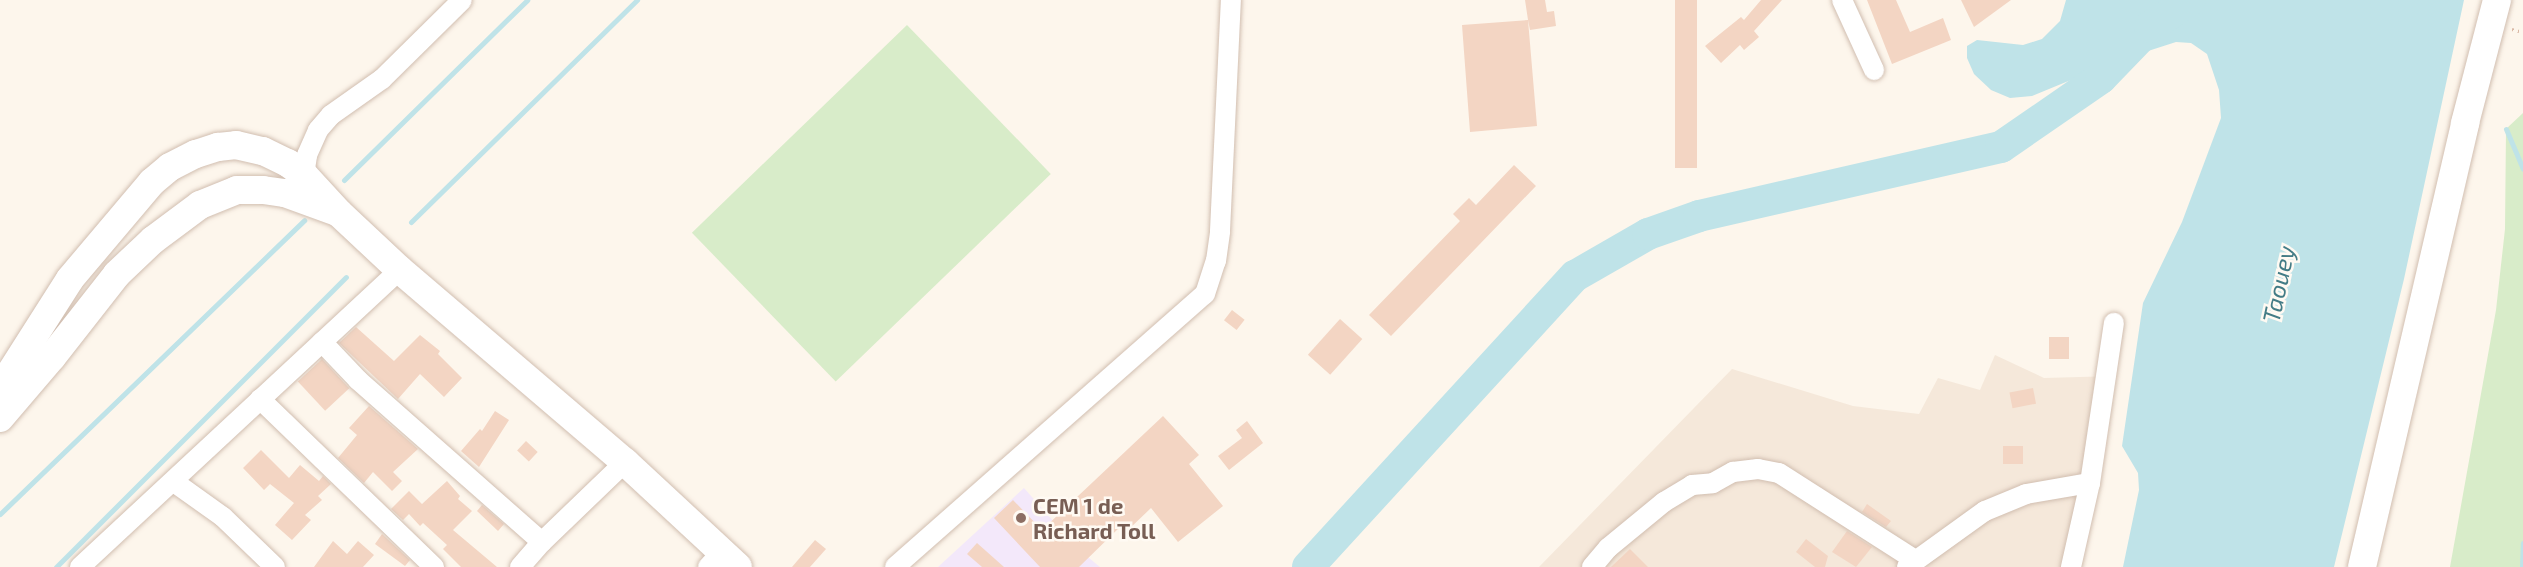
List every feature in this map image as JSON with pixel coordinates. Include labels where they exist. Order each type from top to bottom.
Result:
[{"type":"street","points":[[304,175],[308,155],[318,130],[331,115],[382,79],[462,0]]},
{"type":"street","points":[[895,567],[1205,294],[1216,261],[1220,231],[1231,0]]},
{"type":"street","points":[[1842,0],[1874,70]]},
{"type":"street","points":[[2362,567],[2465,123],[2497,0]]},
{"type":"street","points":[[0,389],[70,279],[128,208],[170,167],[196,154],[236,145],[264,151],[288,163],[304,175],[339,213],[400,270],[625,462],[722,562]]},
{"type":"street","points":[[0,418],[52,357],[117,274],[153,240],[200,205],[237,190],[263,190],[285,193],[339,213]]},
{"type":"street","points":[[80,567],[400,270]]},
{"type":"street","points":[[2071,567],[2090,483],[2114,323]]},
{"type":"street","points":[[321,342],[358,380],[542,542]]},
{"type":"street","points":[[260,399],[434,567]]},
{"type":"street","points":[[520,567],[542,542],[625,462]]},
{"type":"street","points":[[1593,567],[1608,548],[1664,502],[1692,485],[1713,483],[1734,472],[1758,469],[1779,473],[1911,563],[1985,511],[2026,494],[2090,483]]},
{"type":"street","points":[[174,482],[223,517],[275,567]]},
{"type":"shaded area","points":[[1995,355],[2044,378],[2115,376],[2081,567],[1539,567],[1732,369],[1853,406],[1919,414],[1938,378],[1980,390]]},
{"type":"shaded area","name":"CEM 1 de Richard Toll","points":[[1024,488],[1078,549],[1100,567],[938,567]]},
{"type":"green space","points":[[907,25],[1051,174],[836,382],[692,233]]},
{"type":"green space","points":[[2523,113],[2523,567],[2450,567],[2496,310],[2505,229],[2506,129]]},
{"type":"water","name":"Taouey","points":[[2066,0],[2464,0],[2404,279],[2334,567],[2123,567],[2139,490],[2138,473],[2122,446],[2143,303],[2182,222],[2221,118],[2219,90],[2207,54],[2191,43],[2176,42],[2117,61],[2032,96],[2010,98],[1991,90],[1974,74],[1967,58],[1967,46],[1977,40],[2023,45],[2042,39],[2060,21]]},
{"type":"building","points":[[1525,0],[1545,0],[1547,12],[1554,11],[1556,26],[1530,30]]},
{"type":"building","points":[[1675,0],[1697,0],[1697,168],[1675,168]]},
{"type":"building","points":[[1761,0],[1782,0],[1754,31],[1759,37],[1744,50],[1740,45],[1721,63],[1705,46],[1741,17],[1744,20]]},
{"type":"building","points":[[1867,0],[1896,0],[1910,32],[1943,18],[1951,40],[1892,64]]},
{"type":"building","points":[[1961,0],[2011,0],[1974,27]]},
{"type":"building","points":[[1528,20],[1537,126],[1470,132],[1462,25]]},
{"type":"building","points":[[1514,165],[1536,186],[1391,336],[1369,315],[1460,221],[1453,214],[1469,198],[1476,205]]},
{"type":"building","points":[[1232,310],[1245,320],[1237,330],[1224,320]]},
{"type":"building","points":[[1340,319],[1362,339],[1330,375],[1308,355]]},
{"type":"building","points":[[356,327],[394,361],[420,335],[440,351],[438,354],[462,378],[444,397],[420,374],[398,399],[339,343]]},
{"type":"building","points":[[2049,337],[2069,337],[2069,359],[2049,359]]},
{"type":"building","points":[[322,359],[349,388],[325,411],[298,382]]},
{"type":"building","points":[[2033,388],[2036,404],[2012,408],[2009,393]]},
{"type":"building","points":[[369,406],[418,449],[393,472],[402,481],[392,491],[373,472],[364,483],[338,458],[357,435],[349,428]]},
{"type":"building","points":[[495,411],[509,420],[479,467],[461,451],[480,429],[482,431]]},
{"type":"building","points":[[1163,416],[1199,455],[1189,464],[1223,506],[1178,542],[1151,508],[1127,531],[1122,525],[1079,567],[1040,567],[994,518],[1013,500],[1042,530]]},
{"type":"building","points":[[1247,421],[1263,443],[1229,470],[1218,456],[1242,438],[1236,430]]},
{"type":"building","points":[[526,441],[538,452],[529,461],[517,451]]},
{"type":"building","points":[[2003,446],[2023,446],[2023,464],[2003,464]]},
{"type":"building","points":[[261,450],[289,478],[300,465],[319,481],[323,476],[331,484],[318,496],[322,500],[305,515],[311,520],[292,540],[275,525],[294,503],[270,484],[264,490],[243,468]]},
{"type":"building","points":[[447,481],[460,496],[458,499],[472,511],[453,530],[497,567],[461,567],[443,549],[447,545],[423,523],[420,526],[409,514],[403,520],[391,509],[409,491],[422,504]]},
{"type":"building","points":[[1867,504],[1891,521],[1886,527],[1862,512]]},
{"type":"building","points":[[482,505],[504,524],[498,531],[477,511]]},
{"type":"building","points":[[1847,531],[1872,547],[1856,567],[1832,552]]},
{"type":"building","points":[[382,534],[410,560],[405,566],[375,544]]},
{"type":"building","points":[[1806,539],[1828,556],[1825,567],[1815,567],[1796,552]]},
{"type":"building","points":[[815,540],[826,549],[810,567],[792,567]]},
{"type":"building","points":[[333,541],[347,554],[358,541],[374,555],[363,567],[314,567]]},
{"type":"building","points":[[977,543],[1004,567],[982,567],[967,554]]},
{"type":"building","points":[[1630,549],[1648,567],[1611,567]]},
{"type":"waterway","points":[[344,180],[527,0]]},
{"type":"waterway","points":[[411,222],[637,0]]},
{"type":"waterway","points":[[1308,567],[1575,276],[1648,234],[1699,216],[2001,147],[2101,78],[2150,27],[2190,0]]},
{"type":"waterway","points":[[2506,129],[2523,169]]},
{"type":"waterway","points":[[0,514],[304,220]]},
{"type":"waterway","points":[[56,567],[346,277]]},
{"type":"waterway","points":[[2522,567],[2523,543]]},
{"type":"place","name":"CEM 1 de Richard Toll","points":[[1021,518]]}]
